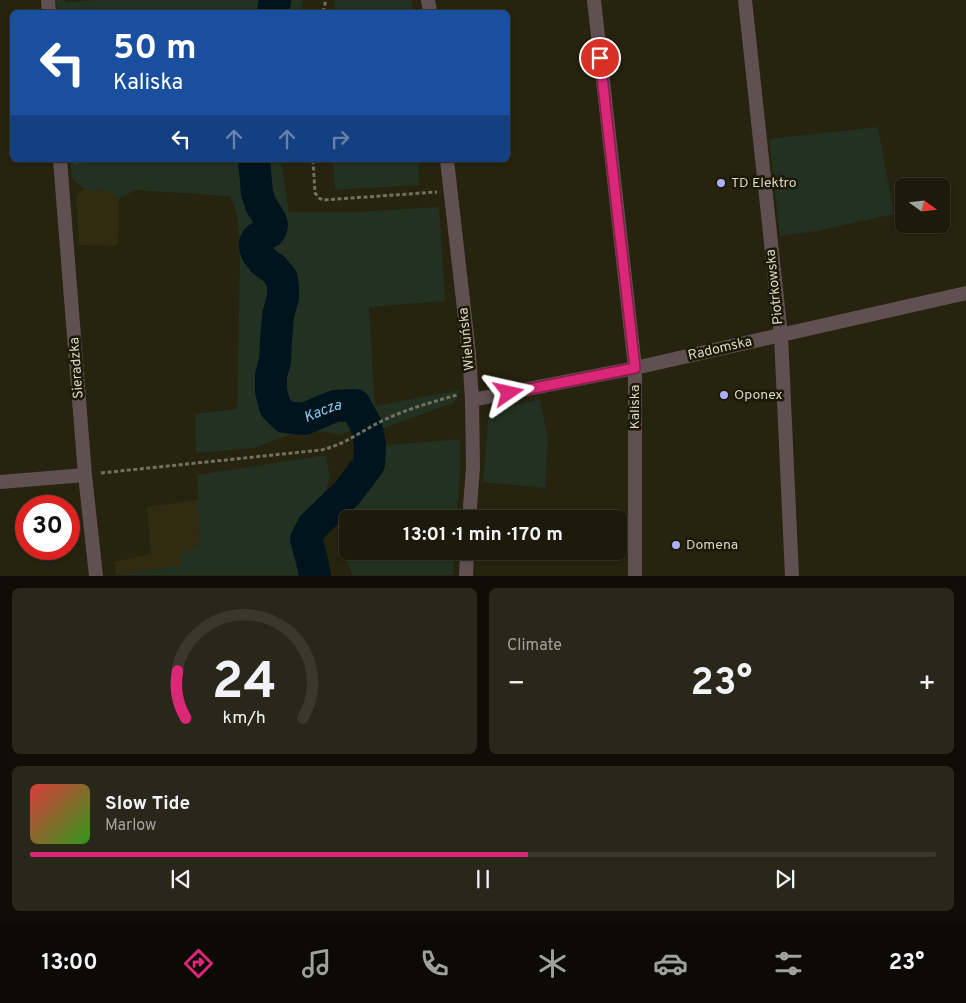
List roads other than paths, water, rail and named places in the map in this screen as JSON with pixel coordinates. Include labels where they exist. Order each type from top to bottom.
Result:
[{"type":"street","name":"Kaliska","points":[[594,0],[635,368],[635,576]]},
{"type":"street","name":"Piotrkowska","points":[[745,0],[781,336],[792,576]]},
{"type":"street","name":"Sieradzka","points":[[60,162],[85,475],[96,576]]},
{"type":"street","name":"Wieluńska","points":[[447,162],[468,344],[472,400],[472,468],[470,510]]},
{"type":"street","name":"Radomska","points":[[472,400],[635,368],[966,293]]},
{"type":"street","points":[[0,482],[85,475]]},
{"type":"street","points":[[466,576],[467,560]]},
{"type":"waterway","name":"Kacza","points":[[273,10],[275,0]]},
{"type":"waterway","name":"Kacza","points":[[254,162],[257,193],[272,225],[269,232],[257,239],[255,247],[263,261],[274,269],[282,279],[283,288],[283,297],[278,316],[275,361],[271,375],[271,391],[275,407],[285,417],[304,419],[335,406],[355,405],[366,425],[370,444],[369,464],[348,492],[313,526],[306,539],[315,576]]},
{"type":"place","name":"TD Elektro","points":[[721,183]]},
{"type":"place","name":"Oponex","points":[[724,395]]},
{"type":"place","name":"Domena","points":[[676,545]]}]
